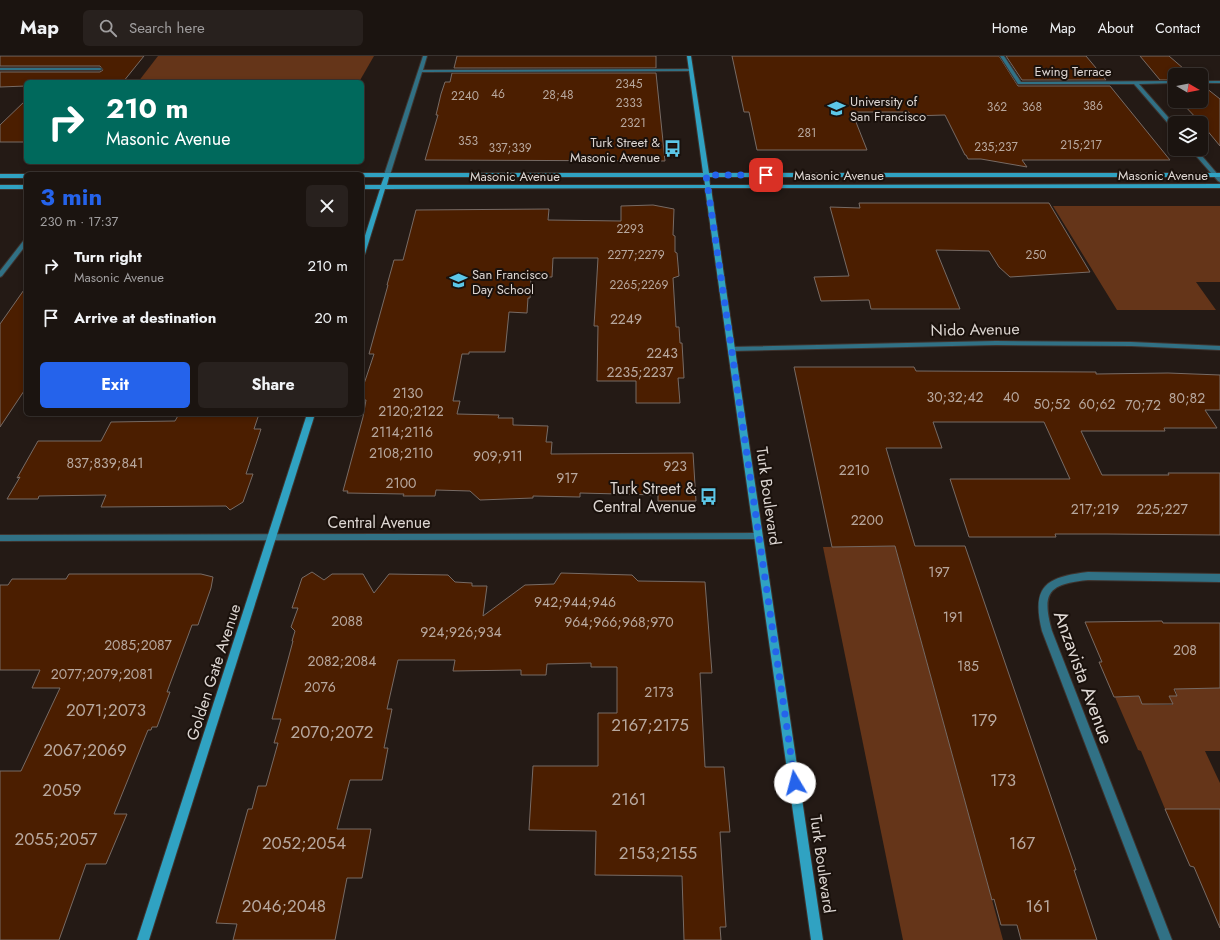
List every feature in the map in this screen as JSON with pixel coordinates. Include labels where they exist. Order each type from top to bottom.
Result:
[{"type":"main road","name":"Turk Boulevard","points":[[689,56],[817,940]]},
{"type":"main road","name":"Masonic Avenue","points":[[364,175],[1218,174]]},
{"type":"main road","points":[[364,248],[387,175]]},
{"type":"main road","points":[[0,176],[24,176]]},
{"type":"main road","name":"Masonic Avenue","points":[[364,187],[1220,186]]},
{"type":"main road","points":[[0,187],[24,187]]},
{"type":"main road","name":"Golden Gate Avenue","points":[[143,940],[310,416]]},
{"type":"street","points":[[387,175],[425,56]]},
{"type":"street","name":"Ewing Terrace","points":[[1002,56],[1020,82],[1168,82]]},
{"type":"street","points":[[0,69],[100,69]]},
{"type":"street","points":[[421,71],[691,70]]},
{"type":"street","name":"Ewing Terrace","points":[[1135,82],[1168,120]]},
{"type":"street","points":[[1208,82],[1220,82]]},
{"type":"street","points":[[1200,156],[1218,174],[1220,180]]},
{"type":"street","points":[[0,274],[24,244]]},
{"type":"street","name":"Nido Avenue","points":[[731,349],[996,342],[1101,343],[1220,348]]},
{"type":"street","name":"Central Avenue","points":[[0,538],[758,536]]},
{"type":"street","name":"Anzavista Avenue","points":[[1166,940],[1047,631],[1042,615],[1041,600],[1048,588],[1057,582],[1070,577],[1220,578]]},
{"type":"shaded area","points":[[158,56],[374,56],[360,80],[140,80]]},
{"type":"shaded area","points":[[1053,206],[1220,206],[1220,282],[1196,282],[1216,310],[1117,310]]},
{"type":"shaded area","points":[[895,546],[1003,940],[903,940],[823,547]]},
{"type":"shaded area","points":[[1175,688],[1220,688],[1220,751],[1205,751],[1220,783],[1220,809],[1165,809],[1141,751],[1138,750],[1115,697],[1139,696],[1142,704],[1172,705],[1169,696],[1177,696]]},
{"type":"building","points":[[0,56],[144,56],[125,80],[24,80],[24,86],[0,87],[0,72],[100,72],[103,70],[100,66],[0,66]]},
{"type":"building","points":[[457,56],[656,56],[656,68],[454,68]]},
{"type":"building","points":[[732,56],[999,56],[1018,86],[1110,86],[1170,160],[1022,160],[1027,167],[981,159],[968,159],[945,115],[910,116],[909,112],[852,112],[867,150],[757,150],[749,112],[744,112]]},
{"type":"building","points":[[1006,56],[1086,56],[1106,80],[1022,80]]},
{"type":"building","points":[[1140,56],[1169,56],[1183,68],[1168,68],[1168,80],[1160,80]]},
{"type":"building","points":[[452,73],[656,73],[665,161],[425,160],[438,115],[436,115],[441,94],[445,82],[450,82]]},
{"type":"building","points":[[1208,90],[1220,99],[1220,146],[1208,131],[1208,116],[1194,116],[1187,108],[1208,108]]},
{"type":"building","points":[[24,102],[24,142],[0,142],[0,125]]},
{"type":"building","points":[[859,203],[1049,203],[1090,272],[1010,277],[999,267],[989,251],[936,250],[960,309],[871,309],[869,300],[821,301],[814,277],[849,276],[830,207],[860,208]]},
{"type":"building","points":[[653,205],[674,209],[673,235],[675,236],[675,252],[677,253],[679,276],[673,278],[676,327],[679,327],[680,343],[682,343],[684,378],[678,378],[680,403],[636,403],[636,381],[597,381],[598,326],[594,326],[598,258],[553,258],[552,277],[531,277],[530,298],[528,298],[527,313],[509,312],[505,352],[469,352],[469,354],[462,354],[453,401],[460,401],[457,414],[499,415],[498,418],[513,418],[513,425],[548,426],[546,442],[552,442],[551,454],[693,453],[696,501],[658,501],[658,495],[580,493],[580,497],[533,496],[533,498],[480,500],[470,491],[436,490],[435,496],[403,496],[404,494],[347,493],[348,491],[343,491],[364,416],[366,400],[364,400],[364,384],[374,354],[369,354],[394,260],[403,260],[416,210],[549,209],[548,220],[621,221],[621,206]]},
{"type":"building","points":[[24,290],[24,391],[0,427],[0,324]]},
{"type":"building","points":[[794,367],[914,367],[916,371],[1096,372],[1096,374],[1168,373],[1220,375],[1220,410],[1205,410],[1217,428],[1164,428],[1165,431],[1081,431],[1102,475],[1220,473],[1220,535],[1055,534],[1056,537],[969,537],[950,479],[1070,479],[1044,422],[933,422],[942,448],[886,448],[915,546],[965,546],[1076,870],[1074,870],[1097,940],[1021,940],[1017,925],[1001,925],[994,899],[992,900],[895,546],[832,547]]},
{"type":"building","points":[[178,416],[258,416],[254,429],[261,429],[246,474],[253,474],[243,502],[230,510],[226,506],[101,507],[106,495],[39,496],[38,499],[7,499],[38,441],[101,441],[111,422],[175,421]]},
{"type":"building","points":[[312,572],[324,580],[332,574],[363,574],[374,593],[389,574],[448,575],[455,582],[472,583],[472,586],[487,586],[483,616],[525,585],[554,584],[561,573],[632,575],[638,581],[705,582],[712,673],[700,673],[705,767],[724,767],[730,832],[720,832],[726,927],[720,927],[721,940],[684,940],[682,876],[595,875],[596,831],[529,830],[533,766],[598,766],[598,713],[617,713],[617,667],[591,667],[591,663],[547,664],[546,675],[521,675],[521,670],[453,671],[455,660],[398,660],[387,709],[392,709],[384,748],[388,748],[382,780],[350,780],[337,829],[371,829],[362,878],[347,878],[335,940],[233,940],[237,924],[216,923],[248,809],[252,809],[258,786],[266,786],[278,743],[274,743],[281,719],[272,719],[295,631],[291,627],[298,608],[292,608],[302,578]]},
{"type":"building","points":[[69,574],[201,574],[213,577],[211,588],[198,625],[192,625],[167,692],[170,692],[157,727],[152,727],[151,730],[148,730],[114,814],[127,814],[106,864],[86,864],[59,940],[0,940],[0,771],[21,771],[60,688],[32,688],[40,670],[0,670],[0,585],[8,585],[12,579],[66,579]]},
{"type":"building","points":[[1162,621],[1163,623],[1220,623],[1220,688],[1174,689],[1177,696],[1169,696],[1173,704],[1142,704],[1139,696],[1114,697],[1099,662],[1102,662],[1085,622]]},
{"type":"building","points":[[1165,809],[1220,809],[1220,928],[1194,867],[1190,866]]},
{"type":"place","name":"University of San Francisco","points":[[837,108]]},
{"type":"place","name":"Turk Street & Masonic Avenue","points":[[673,149]]},
{"type":"place","name":"San Francisco Day School","points":[[459,281]]},
{"type":"place","name":"Turk Street & Central Avenue","points":[[709,497]]},
{"type":"route","points":[[766,175],[706,175],[795,783]]}]
